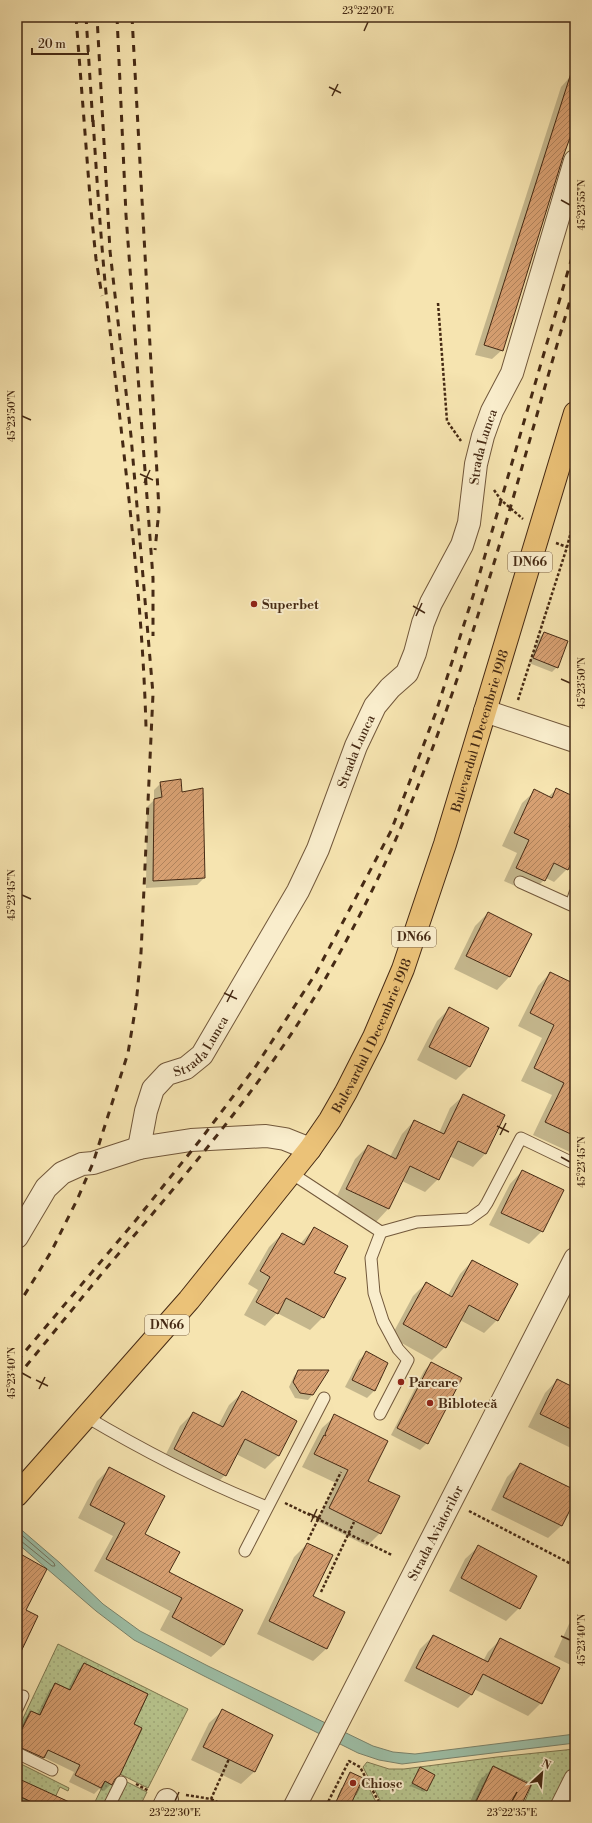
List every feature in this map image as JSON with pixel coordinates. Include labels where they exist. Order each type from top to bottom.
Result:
[{"type":"main road","name":"Bulevardul 1 Decembrie 1918","points":[[17,1495],[189,1300],[310,1149],[330,1120],[346,1092],[374,1036],[403,969],[445,844],[538,537],[570,448],[575,413]]},
{"type":"street","name":"Strada Lunca","points":[[139,1148],[146,1111],[153,1089],[167,1074],[186,1068],[202,1055],[298,891],[318,849],[356,746],[375,706],[390,688],[407,673],[431,603],[462,545],[469,523],[476,464],[484,436],[492,411],[512,373],[575,161]]},
{"type":"street","points":[[485,711],[575,741]]},
{"type":"street","points":[[17,1237],[46,1188],[62,1173],[82,1164],[93,1164],[139,1148],[191,1140],[266,1136],[285,1139],[310,1149]]},
{"type":"street","name":"Strada Aviatorilor","points":[[295,1806],[339,1717],[575,1259]]},
{"type":"street","points":[[562,1806],[575,1780]]},
{"type":"lane","points":[[520,882],[573,907],[575,893]]},
{"type":"lane","points":[[291,1173],[381,1232],[417,1222],[469,1219],[483,1209],[487,1203],[521,1138],[575,1164]]},
{"type":"lane","points":[[380,1414],[408,1360],[398,1349],[383,1321],[374,1293],[371,1258],[381,1232]]},
{"type":"lane","points":[[245,1551],[324,1398]]},
{"type":"lane","points":[[86,1416],[137,1447],[230,1492],[268,1508]]},
{"type":"lane","points":[[17,1709],[23,1696]]},
{"type":"lane","points":[[17,1753],[52,1770]]},
{"type":"lane","points":[[109,1806],[120,1782]]},
{"type":"path","points":[[438,303],[447,421],[501,500],[519,515],[538,537],[567,547]]},
{"type":"path","points":[[512,720],[567,547],[575,516]]},
{"type":"path","points":[[308,1540],[341,1472]]},
{"type":"path","points":[[273,1496],[392,1556]]},
{"type":"path","points":[[450,1502],[575,1566]]},
{"type":"path","points":[[321,1592],[354,1522]]},
{"type":"path","points":[[326,1806],[349,1762],[360,1767],[380,1806]]},
{"type":"path","points":[[211,1799],[226,1806]]},
{"type":"shaded area","points":[[58,1644],[188,1709],[148,1788],[120,1774],[142,1729],[134,1724],[148,1694],[119,1680],[81,1695],[55,1683],[40,1715],[30,1711],[17,1739],[17,1731]],"holes":[[[84,1663],[104,1673],[77,1677]]]},
{"type":"shaded area","points":[[575,1749],[575,1765],[555,1806],[523,1806],[532,1784],[493,1766],[473,1806],[383,1806],[363,1767],[367,1762],[389,1769],[404,1769]]},
{"type":"shaded area","points":[[17,1762],[69,1788],[68,1791],[60,1787],[51,1806],[17,1806],[17,1795],[31,1802],[38,1788],[17,1781]]},
{"type":"shaded area","points":[[364,1778],[378,1806],[354,1806],[338,1797],[342,1788],[356,1795]]},
{"type":"shaded area","points":[[105,1781],[114,1786],[105,1806],[93,1806]]},
{"type":"shaded area","points":[[127,1782],[147,1792],[140,1806],[115,1806]]},
{"type":"water","points":[[17,1526],[60,1563],[103,1604],[140,1631],[208,1666],[373,1746],[393,1752],[415,1754],[575,1734],[575,1743],[402,1764],[379,1760],[358,1753],[134,1640],[96,1611],[17,1543]]},
{"type":"building","points":[[572,70],[575,71],[575,124],[563,157],[503,351],[484,345]]},
{"type":"building","points":[[544,632],[568,641],[558,668],[533,658]]},
{"type":"building","points":[[181,779],[182,792],[203,788],[205,878],[153,881],[154,799],[162,797],[160,782]]},
{"type":"building","points":[[556,788],[575,797],[575,814],[569,827],[575,830],[575,855],[568,870],[554,863],[545,881],[516,868],[529,840],[514,833],[534,789],[552,798]]},
{"type":"building","points":[[488,912],[532,934],[510,977],[466,956]]},
{"type":"building","points":[[550,972],[575,984],[575,1136],[545,1122],[564,1083],[534,1068],[554,1025],[530,1013]]},
{"type":"building","points":[[449,1007],[489,1028],[470,1067],[429,1047]]},
{"type":"building","points":[[463,1094],[505,1115],[486,1154],[458,1141],[439,1180],[410,1166],[389,1209],[346,1189],[368,1145],[396,1159],[414,1120],[444,1134]]},
{"type":"building","points":[[522,1170],[564,1190],[543,1232],[501,1213]]},
{"type":"building","points":[[314,1227],[348,1246],[334,1273],[346,1278],[324,1318],[286,1298],[278,1314],[256,1302],[270,1277],[260,1271],[282,1233],[304,1245]]},
{"type":"building","points":[[472,1260],[518,1284],[498,1321],[469,1305],[446,1348],[403,1324],[426,1282],[452,1297]]},
{"type":"building","points":[[366,1351],[388,1363],[375,1391],[352,1380]]},
{"type":"building","name":"Biblotecă","points":[[431,1362],[462,1378],[428,1444],[397,1428]]},
{"type":"building","points":[[298,1370],[329,1370],[313,1395],[300,1393],[293,1382]]},
{"type":"building","points":[[557,1379],[575,1388],[575,1431],[540,1414]]},
{"type":"building","points":[[242,1391],[297,1421],[279,1456],[245,1439],[226,1476],[174,1449],[193,1412],[223,1427]]},
{"type":"building","points":[[334,1414],[388,1441],[368,1481],[400,1496],[381,1534],[329,1508],[348,1470],[314,1454],[324,1435],[326,1436],[325,1434]]},
{"type":"building","points":[[520,1463],[575,1490],[575,1500],[562,1526],[503,1497]]},
{"type":"building","points":[[109,1467],[165,1496],[145,1534],[180,1552],[169,1572],[243,1610],[224,1645],[172,1617],[182,1598],[106,1559],[125,1523],[90,1505]]},
{"type":"building","points":[[307,1543],[333,1555],[313,1596],[345,1612],[327,1649],[269,1621]]},
{"type":"building","points":[[478,1545],[537,1576],[520,1609],[461,1578]]},
{"type":"building","points":[[17,1552],[47,1569],[26,1610],[38,1616],[17,1660]]},
{"type":"building","points":[[433,1635],[488,1662],[500,1638],[560,1668],[542,1704],[483,1674],[472,1695],[416,1668]]},
{"type":"building","points":[[84,1663],[148,1694],[134,1724],[142,1728],[120,1775],[115,1779],[112,1785],[105,1781],[101,1788],[75,1775],[80,1765],[48,1750],[44,1758],[17,1746],[17,1739],[31,1711],[40,1715],[55,1683],[70,1690]]},
{"type":"building","points":[[222,1709],[273,1735],[255,1772],[203,1747]]},
{"type":"building","points":[[493,1766],[531,1785],[521,1806],[474,1806]]},
{"type":"building","points":[[420,1767],[435,1775],[427,1791],[412,1783]]},
{"type":"building","points":[[350,1772],[363,1778],[350,1806],[334,1806]]},
{"type":"building","points":[[17,1778],[78,1806],[40,1806],[17,1795]]},
{"type":"railway","points":[[76,17],[91,210],[96,259],[102,296]]},
{"type":"railway","points":[[86,17],[93,125]]},
{"type":"railway","points":[[17,1307],[51,1252],[77,1200],[93,1163],[128,1053],[136,1005],[141,953],[153,694],[131,436],[110,251],[97,17]]},
{"type":"railway","points":[[117,17],[126,215],[153,578],[153,636]]},
{"type":"railway","points":[[132,17],[159,510],[155,550]]},
{"type":"railway","points":[[93,120],[107,303],[136,568],[144,674],[146,727]]},
{"type":"railway","points":[[17,1361],[136,1220],[201,1139],[256,1066],[316,973],[391,831],[436,712],[474,593],[575,247]]},
{"type":"railway","points":[[17,1377],[246,1098],[297,1026],[320,988],[365,906],[404,820],[430,755],[454,688],[497,554],[575,284]]},
{"type":"place","name":"Superbet","points":[[254,604]]},
{"type":"place","name":"Parcare","points":[[401,1382]]},
{"type":"place","name":"Biblotecă","points":[[430,1403]]},
{"type":"place","name":"Chioșc","points":[[353,1783]]}]
